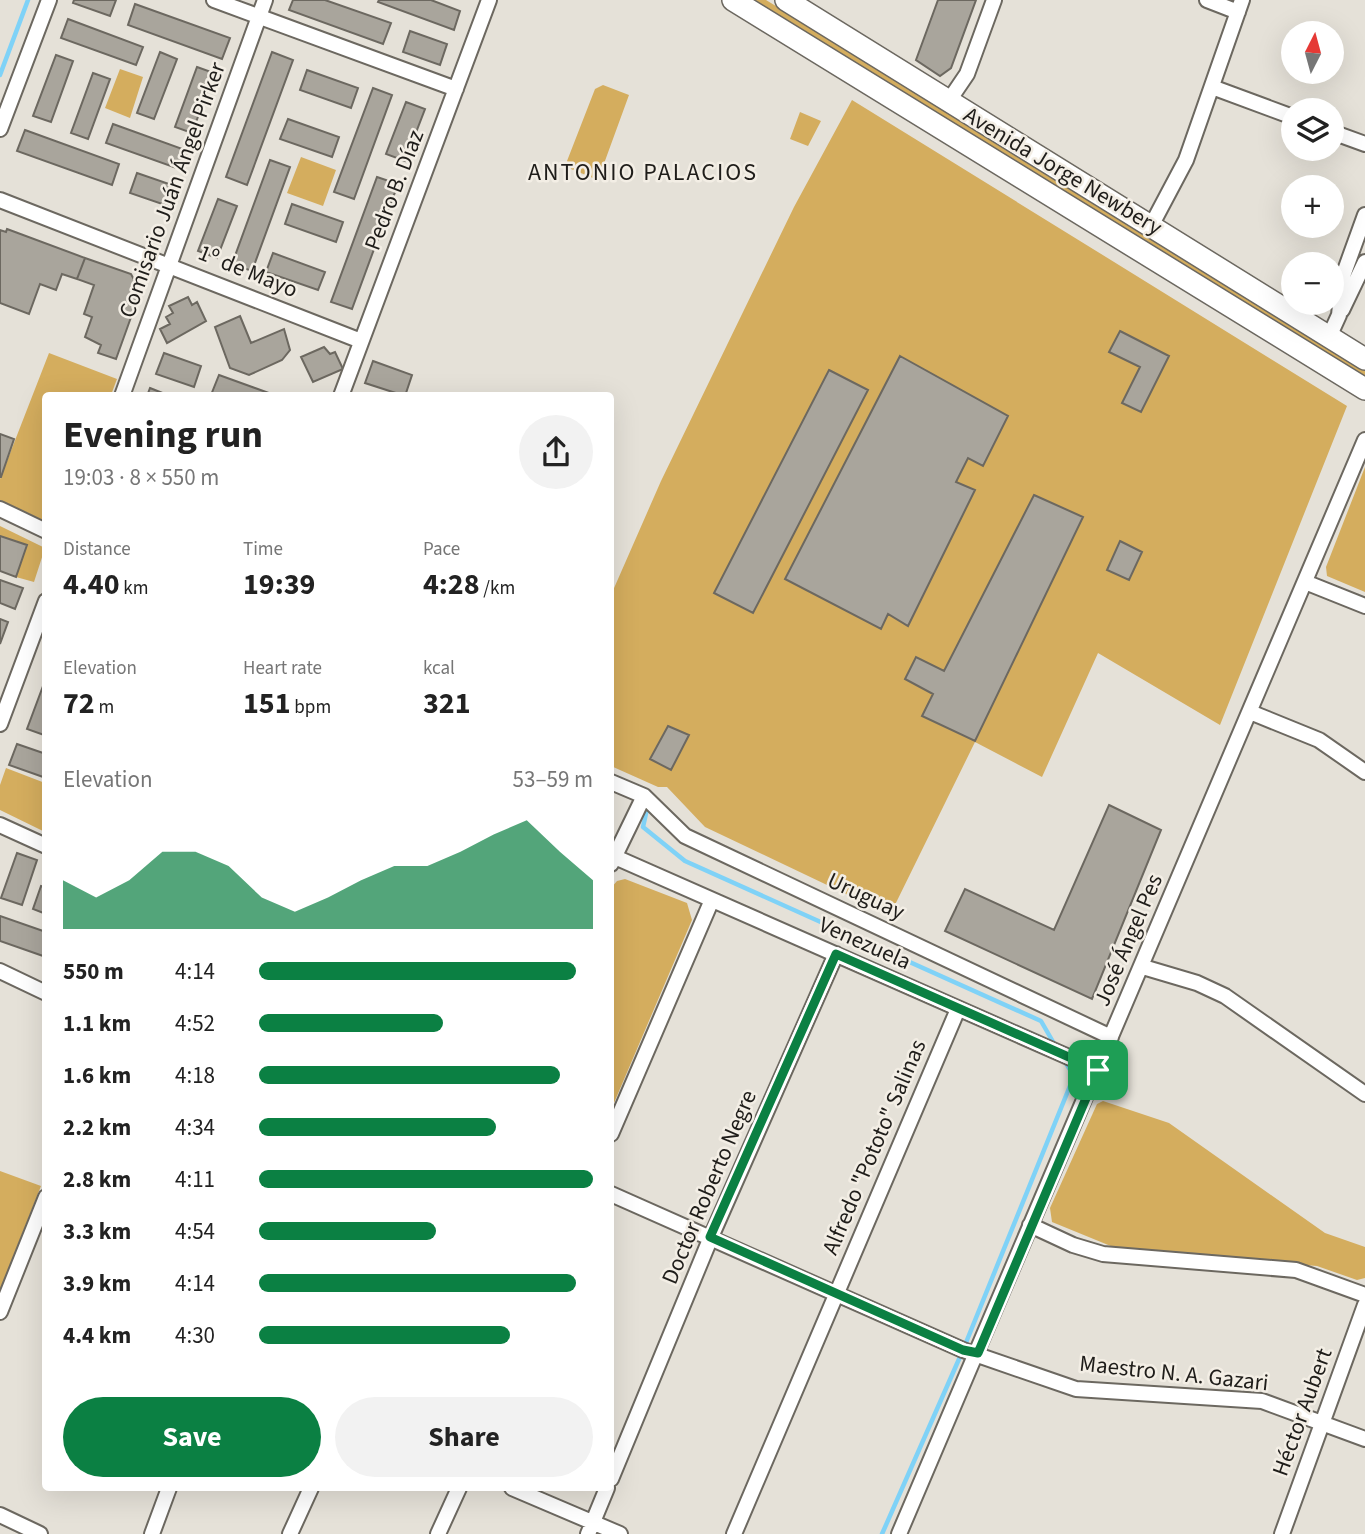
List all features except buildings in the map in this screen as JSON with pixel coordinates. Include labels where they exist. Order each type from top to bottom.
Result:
[{"type":"main road","name":"Avenida Jorge Newbery","points":[[733,0],[1365,389]]},
{"type":"main road","name":"Avenida Jorge Newbery","points":[[786,0],[1365,359]]},
{"type":"street","points":[[0,130],[49,0]]},
{"type":"street","points":[[214,0],[456,89]]},
{"type":"street","name":"Comisario Juán Ángel Pirker","points":[[123,392],[265,0]]},
{"type":"street","name":"Pedro B. Díaz","points":[[342,392],[489,0]]},
{"type":"street","points":[[948,102],[967,74],[994,0]]},
{"type":"street","points":[[1150,228],[1186,160],[1240,6],[1207,0]]},
{"type":"street","points":[[1212,86],[1281,112]]},
{"type":"street","points":[[1344,136],[1365,144]]},
{"type":"street","name":"1º de Mayo","points":[[0,200],[170,264],[361,341]]},
{"type":"street","points":[[1344,273],[1365,215]]},
{"type":"street","points":[[1344,306],[1365,262]]},
{"type":"street","points":[[1329,337],[1339,315]]},
{"type":"street","name":"José Ángel Pes","points":[[899,1534],[1143,967],[1365,440]]},
{"type":"street","points":[[0,509],[42,528]]},
{"type":"street","points":[[1305,582],[1365,606]]},
{"type":"street","points":[[0,724],[42,612]]},
{"type":"street","points":[[1250,712],[1319,740],[1365,772]]},
{"type":"street","name":"Uruguay","points":[[614,783],[644,796],[685,836],[1111,1037]]},
{"type":"street","points":[[614,859],[644,796]]},
{"type":"street","points":[[0,825],[42,844]]},
{"type":"street","name":"Venezuela","points":[[614,861],[836,954],[1098,1070]]},
{"type":"street","points":[[614,1127],[712,901]]},
{"type":"street","name":"Doctor Roberto Negre","points":[[614,1472],[710,1237],[836,954]]},
{"type":"street","points":[[1143,967],[1198,983],[1225,996],[1365,1094]]},
{"type":"street","points":[[0,971],[42,991]]},
{"type":"street","name":"Alfredo \"Pototo\" Salinas","points":[[734,1534],[958,1009]]},
{"type":"street","name":"Maestro N. A. Gazari","points":[[614,1195],[963,1350],[1076,1389],[1262,1401],[1365,1439]]},
{"type":"street","points":[[0,1312],[42,1207]]},
{"type":"street","points":[[1030,1225],[1073,1245],[1103,1254],[1296,1270],[1365,1294]]},
{"type":"street","name":"Héctor Aubert","points":[[1282,1534],[1365,1305]]},
{"type":"street","points":[[152,1534],[168,1491]]},
{"type":"street","points":[[290,1534],[310,1491]]},
{"type":"street","points":[[438,1534],[458,1491]]},
{"type":"street","points":[[518,1491],[590,1528],[620,1534]]},
{"type":"street","points":[[590,1528],[606,1491]]},
{"type":"street","points":[[0,1515],[40,1534]]},
{"type":"shaded area","points":[[743,0],[766,0],[1365,366],[1365,381]]},
{"type":"shaded area","points":[[120,69],[143,77],[130,118],[105,108]]},
{"type":"shaded area","points":[[603,85],[629,95],[598,180],[571,169],[567,161],[595,89]]},
{"type":"shaded area","points":[[852,100],[1347,406],[1220,725],[1098,653],[1042,777],[975,742],[890,915],[705,827],[667,787],[658,787],[614,767],[614,588],[661,481],[794,207]]},
{"type":"shaded area","points":[[800,112],[821,121],[808,146],[790,139]]},
{"type":"shaded area","points":[[301,157],[336,170],[323,206],[287,193]]},
{"type":"shaded area","points":[[49,353],[117,379],[112,392],[42,392],[42,520],[0,500],[0,479]]},
{"type":"shaded area","points":[[1365,467],[1365,592],[1327,576],[1326,567]]},
{"type":"shaded area","points":[[0,526],[42,547],[42,557],[34,582],[16,577],[27,545],[0,536]]},
{"type":"shaded area","points":[[6,768],[42,782],[42,831],[0,810],[0,785]]},
{"type":"shaded area","points":[[625,879],[687,903],[692,920],[614,1103],[614,884]]},
{"type":"shaded area","points":[[1103,1101],[1169,1123],[1325,1233],[1365,1247],[1365,1278],[1357,1280],[1317,1266],[1118,1249],[1052,1222],[1050,1208],[1097,1104]]},
{"type":"shaded area","points":[[0,1171],[41,1186],[0,1290]]},
{"type":"waterway","points":[[0,75],[28,0]]},
{"type":"waterway","points":[[647,809],[643,827],[685,861],[1041,1021],[1056,1047]]},
{"type":"waterway","points":[[882,1534],[963,1350],[1074,1076],[1064,1060]]},
{"type":"district","name":"ANTONIO PALACIOS","points":[[643,172]]},
{"type":"route","points":[[836,954],[1098,1070],[978,1353],[963,1350],[710,1237],[836,954]]}]
